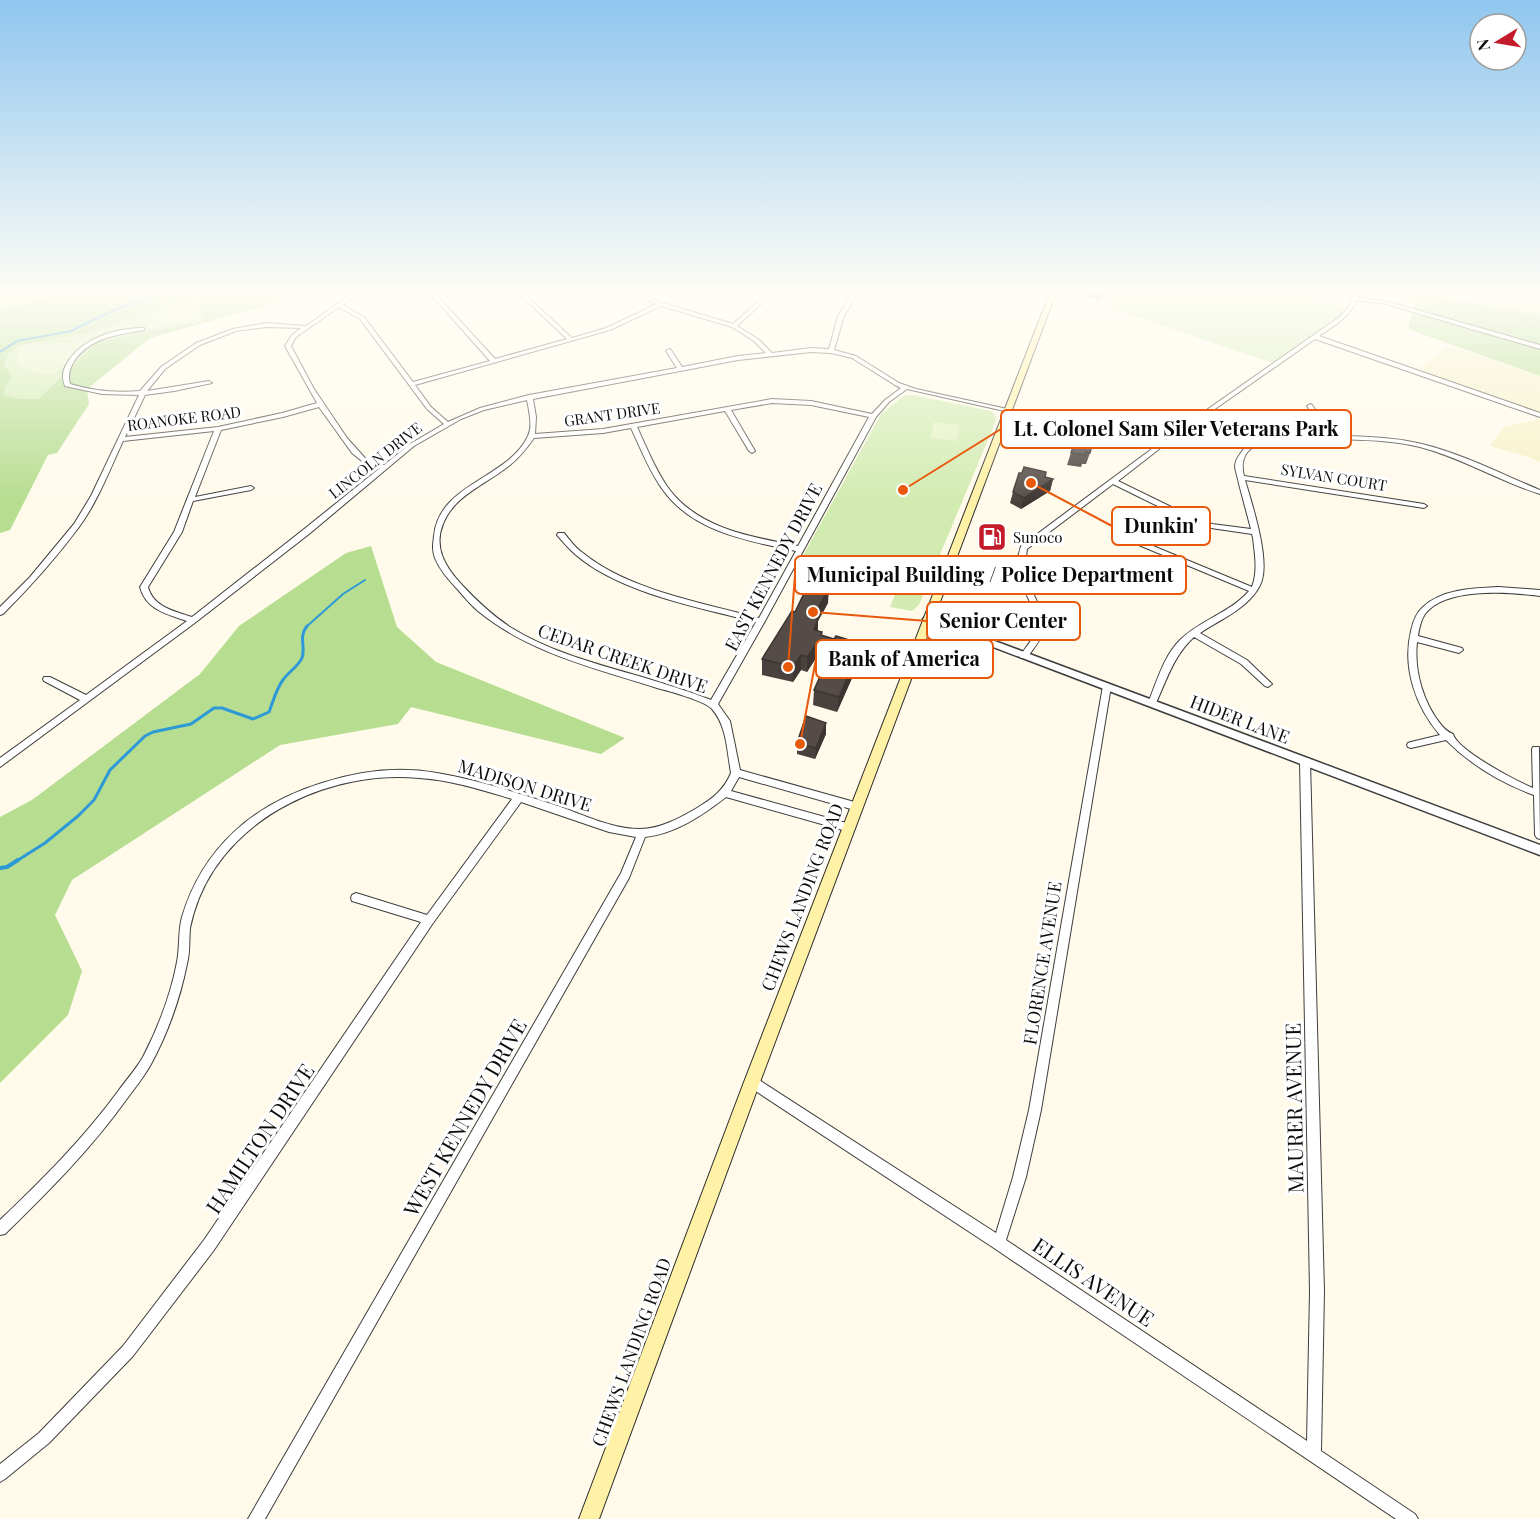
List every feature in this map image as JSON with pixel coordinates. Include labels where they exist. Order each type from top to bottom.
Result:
[{"type":"main road","name":"CHEWS LANDING ROAD","points":[[589,1519],[752,1082],[1028,361]]},
{"type":"street","points":[[73,361],[68,366],[65,378],[68,385],[79,389],[143,392],[209,383]]},
{"type":"street","points":[[0,612],[33,579],[77,525],[94,495],[143,392],[151,380],[173,361]]},
{"type":"street","points":[[296,361],[321,404],[362,458],[386,467]]},
{"type":"street","points":[[396,361],[429,408],[447,424]]},
{"type":"street","points":[[414,384],[498,361]]},
{"type":"street","points":[[676,361],[681,369]]},
{"type":"street","name":"LINCOLN DRIVE","points":[[0,763],[193,620],[412,446],[447,424],[482,409],[529,397],[729,361]]},
{"type":"street","name":"LINCOLN DRIVE","points":[[860,361],[897,384],[937,397],[1009,411]]},
{"type":"street","points":[[1024,656],[1039,632],[1040,619],[1022,579],[1019,563],[1024,548],[1115,482],[1170,438],[1281,361]]},
{"type":"street","points":[[1384,361],[1540,415]]},
{"type":"street","name":"EAST KENNEDY DRIVE","points":[[713,704],[873,416],[906,387]]},
{"type":"street","points":[[529,397],[532,436]]},
{"type":"street","name":"GRANT DRIVE","points":[[532,436],[584,433],[633,426],[764,402],[811,403],[873,416]]},
{"type":"street","name":"ROANOKE ROAD","points":[[120,439],[218,429],[321,404]]},
{"type":"street","points":[[1310,406],[1332,438]]},
{"type":"street","points":[[727,409],[752,451]]},
{"type":"street","points":[[633,426],[654,470],[672,498],[694,517],[721,531],[799,549]]},
{"type":"street","points":[[193,620],[150,603],[145,596],[144,587],[178,532],[193,499],[218,429]]},
{"type":"street","name":"CEDAR CREEK DRIVE","points":[[532,436],[522,450],[458,498],[444,515],[437,530],[436,546],[440,563],[466,597],[496,623],[524,640],[579,660],[685,692],[713,704]]},
{"type":"street","points":[[1152,704],[1170,662],[1182,642],[1246,601],[1259,578],[1259,557],[1238,465],[1241,454],[1260,441],[1332,438],[1408,443],[1436,450],[1540,492]]},
{"type":"street","name":"SYLVAN COURT","points":[[1240,477],[1424,506]]},
{"type":"street","points":[[1115,482],[1192,520],[1210,526],[1253,532]]},
{"type":"street","points":[[193,499],[250,488]]},
{"type":"street","points":[[561,535],[581,556],[618,577],[661,593],[761,621]]},
{"type":"street","points":[[1138,543],[1253,590]]},
{"type":"street","points":[[1539,793],[1490,770],[1434,722],[1419,692],[1412,647],[1417,620],[1430,604],[1456,594],[1490,590],[1540,594]]},
{"type":"street","name":"HIDER LANE","points":[[928,619],[1540,850]]},
{"type":"street","points":[[1194,633],[1244,662],[1268,684]]},
{"type":"street","points":[[1413,638],[1459,650]]},
{"type":"street","points":[[47,679],[86,699]]},
{"type":"street","name":"FLORENCE AVENUE","points":[[999,1243],[1011,1211],[1033,1127],[1107,686]]},
{"type":"street","points":[[642,833],[674,825],[725,793],[736,773],[726,721],[713,704]]},
{"type":"street","points":[[1411,746],[1450,736]]},
{"type":"street","points":[[1536,749],[1540,834]]},
{"type":"street","name":"MAURER AVENUE","points":[[1305,761],[1317,1291],[1314,1454]]},
{"type":"street","name":"MADISON DRIVE","points":[[0,1228],[43,1188],[105,1121],[147,1061],[171,1002],[182,961],[186,920],[200,881],[224,848],[248,824],[274,806],[307,791],[369,776],[402,773],[432,776],[482,786],[606,827],[642,833]]},
{"type":"street","points":[[736,773],[858,807]]},
{"type":"street","points":[[725,793],[849,828]]},
{"type":"street","name":"HAMILTON DRIVE","points":[[0,1474],[44,1438],[128,1351],[209,1245],[429,920],[519,797]]},
{"type":"street","name":"WEST KENNEDY DRIVE","points":[[256,1519],[625,875],[642,833]]},
{"type":"street","points":[[356,898],[429,920]]},
{"type":"street","name":"ELLIS AVENUE","points":[[752,1082],[999,1243],[1410,1519]]},
{"type":"shaded area","points":[[1429,361],[1494,361],[1540,376],[1540,416],[1415,371]]},
{"type":"shaded area","points":[[1540,419],[1540,462],[1490,446],[1504,427]]},
{"type":"green space","points":[[0,361],[6,361],[5,366],[12,377],[5,387],[4,395],[21,399],[39,399],[77,361],[122,361],[87,389],[89,404],[57,453],[48,455],[10,530],[0,533]]},
{"type":"green space","points":[[7,361],[77,361],[40,399],[21,399],[4,395]]},
{"type":"green space","points":[[17,361],[69,361],[54,374],[31,371],[19,365]]},
{"type":"green space","points":[[1498,361],[1540,361],[1540,376]]},
{"type":"green space","points":[[905,395],[991,411],[997,418],[919,605],[912,611],[890,607],[899,585],[800,561],[881,414]]},
{"type":"green space","points":[[934,422],[960,425],[957,441],[930,438]]},
{"type":"green space","points":[[371,546],[397,627],[436,662],[625,738],[601,754],[411,707],[398,724],[280,745],[72,880],[55,915],[82,971],[68,1015],[0,1083],[0,817],[32,800],[200,674],[239,626],[346,553]]},
{"type":"building","points":[[1077,434],[1094,438],[1090,453],[1086,452],[1085,455],[1071,453]]},
{"type":"building","points":[[1024,467],[1046,472],[1045,477],[1053,479],[1024,498],[1013,492],[1019,473],[1022,473]]},
{"type":"building","points":[[809,583],[829,588],[813,617],[818,619],[814,630],[834,639],[836,636],[862,644],[839,697],[814,690],[832,649],[830,646],[817,643],[807,657],[801,655],[793,667],[762,659],[792,611],[795,612]]},
{"type":"building","points":[[806,716],[826,723],[816,748],[797,743]]},
{"type":"waterway","points":[[307,627],[343,594],[365,580]]},
{"type":"waterway","points":[[15,862],[45,843],[78,816],[94,800],[110,770],[145,736],[153,732],[191,724],[214,708],[222,708],[253,719],[269,712],[285,677],[302,658],[303,634],[307,627]]},
{"type":"waterway","points":[[0,868],[7,867],[18,860]]},
{"type":"place","name":"Dunkin'","points":[[1031,483]]},
{"type":"place","name":"Lt. Colonel Sam Siler Veterans Park","points":[[903,490]]},
{"type":"place","name":"Sunoco","points":[[992,537]]},
{"type":"place","name":"Senior Center","points":[[813,612]]},
{"type":"place","name":"Municipal Building / Police Department","points":[[788,667]]},
{"type":"place","name":"Bank of America","points":[[800,744]]}]
